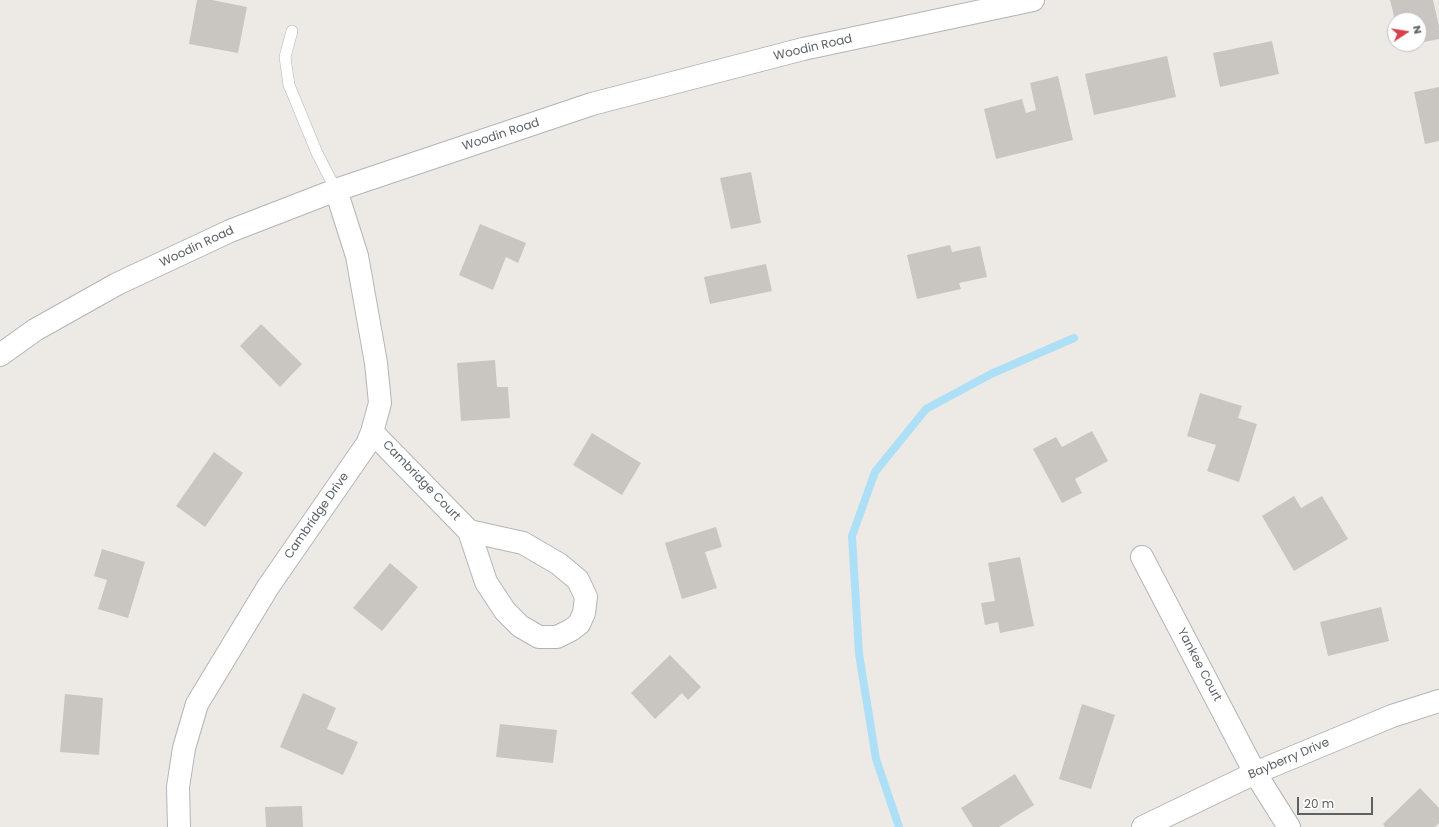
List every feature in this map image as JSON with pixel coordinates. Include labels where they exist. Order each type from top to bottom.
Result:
[{"type":"street","name":"Woodin Road","points":[[0,355],[35,330],[117,284],[230,231],[336,190],[592,104],[803,49],[1033,0]]},
{"type":"street","name":"Cambridge Drive","points":[[179,827],[178,787],[184,748],[197,704],[268,587],[367,444],[380,403],[376,363],[357,256],[336,190]]},
{"type":"street","name":"Cambridge Court","points":[[372,432],[469,531],[486,582],[505,611],[520,626],[539,638],[557,637],[579,624],[584,613],[586,597],[578,580],[559,564],[523,543],[469,531]]},
{"type":"street","name":"Yankee Court","points":[[1142,557],[1256,773],[1288,827]]},
{"type":"street","name":"Bayberry Drive","points":[[1143,827],[1256,773],[1392,716],[1439,701]]},
{"type":"lane","points":[[292,30],[285,57],[289,85],[317,153],[336,190]]},
{"type":"building","points":[[197,0],[212,0],[247,7],[238,53],[189,44]]},
{"type":"building","points":[[1390,0],[1433,0],[1439,26],[1439,39],[1427,41],[1427,12],[1393,12]]},
{"type":"building","points":[[1272,41],[1279,74],[1220,87],[1213,53]]},
{"type":"building","points":[[1167,56],[1176,97],[1094,115],[1085,74]]},
{"type":"building","points":[[1058,76],[1073,140],[996,159],[984,109],[1022,99],[1026,113],[1036,110],[1030,83]]},
{"type":"building","points":[[1439,87],[1439,141],[1425,144],[1414,92]]},
{"type":"building","points":[[751,172],[761,223],[731,229],[720,178]]},
{"type":"building","points":[[480,224],[526,243],[518,263],[506,257],[493,290],[459,275]]},
{"type":"building","points":[[950,245],[952,252],[980,246],[987,277],[959,283],[961,289],[917,299],[907,255]]},
{"type":"building","points":[[766,264],[772,291],[710,304],[704,277]]},
{"type":"building","points":[[261,324],[302,364],[280,387],[240,346]]},
{"type":"building","points":[[495,360],[497,387],[508,387],[510,418],[461,421],[457,363]]},
{"type":"building","points":[[1200,393],[1242,406],[1238,418],[1257,424],[1239,482],[1207,471],[1216,445],[1187,436]]},
{"type":"building","points":[[1092,431],[1108,461],[1075,479],[1082,493],[1062,503],[1033,449],[1056,437],[1062,447]]},
{"type":"building","points":[[592,433],[641,463],[622,495],[573,465]]},
{"type":"building","points":[[214,452],[243,473],[205,527],[176,506]]},
{"type":"building","points":[[1294,496],[1301,508],[1322,496],[1348,539],[1294,571],[1262,516]]},
{"type":"building","points":[[716,527],[722,547],[705,552],[717,588],[682,599],[665,543]]},
{"type":"building","points":[[102,549],[145,562],[128,618],[98,609],[107,580],[94,576]]},
{"type":"building","points":[[1020,557],[1034,626],[1000,633],[998,622],[985,625],[981,603],[995,601],[988,563]]},
{"type":"building","points":[[390,563],[418,587],[382,631],[353,608]]},
{"type":"building","points":[[1381,607],[1389,641],[1328,656],[1320,622]]},
{"type":"building","points":[[670,655],[701,687],[688,700],[682,693],[655,719],[631,693]]},
{"type":"building","points":[[303,693],[336,708],[327,729],[358,742],[343,775],[280,747]]},
{"type":"building","points":[[65,694],[103,698],[99,755],[60,752]]},
{"type":"building","points":[[1082,704],[1115,715],[1091,789],[1059,779]]},
{"type":"building","points":[[500,724],[557,730],[553,763],[496,757]]},
{"type":"building","points":[[1015,774],[1034,805],[999,827],[973,827],[961,808]]},
{"type":"building","points":[[1420,788],[1439,808],[1439,823],[1435,827],[1385,827],[1383,824]]},
{"type":"building","points":[[302,806],[303,827],[266,827],[265,807]]},
{"type":"waterway","points":[[899,827],[876,759],[859,654],[852,536],[875,472],[926,409],[991,374],[1074,338]]}]
